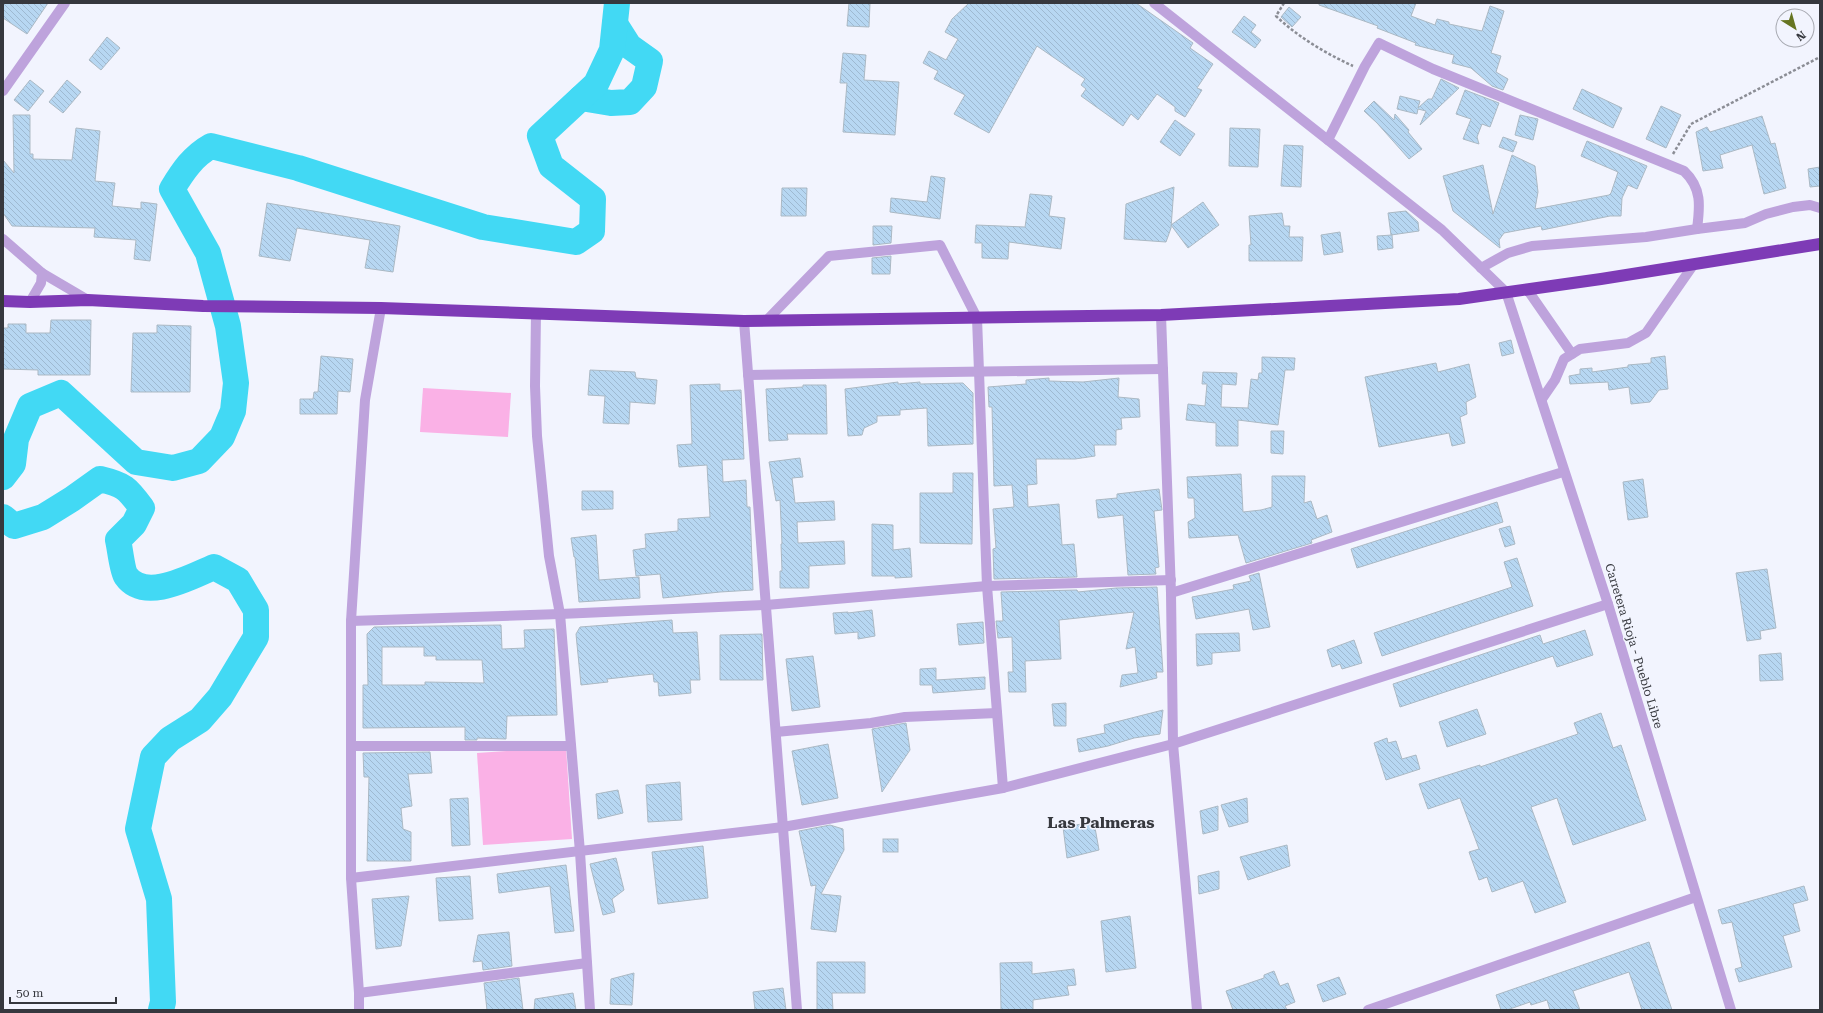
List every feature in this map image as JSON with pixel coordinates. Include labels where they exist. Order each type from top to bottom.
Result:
[{"type":"highway","points":[[3,301],[30,302],[88,300],[203,306],[381,308],[744,321],[1161,315],[1459,300],[1820,244]]},
{"type":"street","points":[[5,84],[65,3]]},
{"type":"street","points":[[1154,3],[1442,230],[1506,292]]},
{"type":"street","points":[[1328,140],[1379,43],[1433,69],[1684,171],[1690,177],[1698,190],[1700,207],[1697,229]]},
{"type":"street","points":[[1481,268],[1508,253],[1532,246],[1613,241],[1745,224],[1766,214],[1793,207],[1810,205],[1820,208]]},
{"type":"street","points":[[3,239],[42,273],[88,300]]},
{"type":"street","points":[[767,320],[829,256],[940,244],[977,318],[987,586],[1003,788]]},
{"type":"street","points":[[1542,399],[1555,380],[1564,359],[1580,349],[1628,343],[1646,333],[1694,264]]},
{"type":"street","points":[[30,302],[41,283],[42,273]]},
{"type":"street","points":[[1527,289],[1572,354]]},
{"type":"street","name":"Carretera Rioja - Pueblo Libre","points":[[1506,292],[1542,399],[1563,472],[1608,604],[1731,1010]]},
{"type":"street","points":[[358,1010],[359,993],[352,878],[351,622],[365,400],[381,308]]},
{"type":"street","points":[[536,313],[535,386],[537,436],[550,556],[560,614],[580,852],[590,1010]]},
{"type":"street","points":[[1161,315],[1171,580],[1173,744],[1197,1010]]},
{"type":"street","points":[[744,321],[797,1010]]},
{"type":"street","points":[[748,375],[1163,369]]},
{"type":"street","points":[[1171,593],[1563,472]]},
{"type":"street","points":[[351,622],[766,605],[987,586],[1171,580]]},
{"type":"street","points":[[352,878],[783,827],[1003,788],[1173,744],[1608,604]]},
{"type":"street","points":[[776,732],[871,723],[905,717],[997,713]]},
{"type":"street","points":[[352,746],[571,746]]},
{"type":"street","points":[[1368,1010],[1696,897]]},
{"type":"street","points":[[359,993],[587,963]]},
{"type":"path","points":[[1284,3],[1276,16],[1292,32],[1333,56],[1363,71]]},
{"type":"path","points":[[1666,164],[1691,124],[1820,56]]},
{"type":"shaded area","points":[[423,388],[511,393],[508,437],[420,432]]},
{"type":"shaded area","points":[[566,747],[572,839],[483,845],[477,753]]},
{"type":"building","points":[[3,3],[48,3],[27,34],[3,18]]},
{"type":"building","points":[[849,3],[870,3],[869,27],[847,26]]},
{"type":"building","points":[[969,3],[1136,3],[1193,43],[1190,48],[1213,64],[1197,88],[1202,90],[1185,117],[1175,111],[1175,107],[1157,94],[1138,120],[1131,114],[1123,126],[1081,96],[1086,89],[1081,85],[1085,79],[1037,46],[989,133],[954,114],[965,95],[934,79],[938,71],[923,63],[929,51],[946,60],[958,39],[945,32],[952,19]]},
{"type":"building","points":[[1319,3],[1416,3],[1411,16],[1435,25],[1437,19],[1449,22],[1449,24],[1482,31],[1490,6],[1504,11],[1491,53],[1501,56],[1496,72],[1508,79],[1503,90],[1492,86],[1471,68],[1452,63],[1454,55],[1415,45],[1416,43],[1377,28],[1378,26],[1319,5]]},
{"type":"building","points":[[1289,7],[1301,17],[1292,27],[1281,17]]},
{"type":"building","points":[[1244,16],[1256,25],[1251,32],[1261,40],[1255,48],[1232,32]]},
{"type":"building","points":[[107,37],[120,48],[101,70],[89,60]]},
{"type":"building","points":[[843,53],[866,55],[864,80],[899,82],[895,135],[843,132],[847,83],[840,83]]},
{"type":"building","points":[[1441,79],[1459,88],[1420,125],[1426,111],[1418,109],[1417,114],[1397,109],[1400,96],[1420,101],[1418,108],[1428,99],[1432,99]]},
{"type":"building","points":[[30,80],[44,91],[28,111],[14,100]]},
{"type":"building","points":[[67,80],[81,92],[63,113],[49,102]]},
{"type":"building","points":[[1582,89],[1622,108],[1613,128],[1573,109]]},
{"type":"building","points":[[1465,90],[1499,103],[1490,127],[1482,124],[1477,137],[1479,144],[1463,139],[1471,119],[1456,114]]},
{"type":"building","points":[[1374,101],[1394,120],[1395,114],[1409,130],[1408,132],[1422,149],[1409,159],[1377,123],[1364,111]]},
{"type":"building","points":[[1661,106],[1681,115],[1666,148],[1646,139]]},
{"type":"building","points":[[13,115],[30,115],[30,154],[33,154],[33,159],[72,160],[76,128],[100,131],[95,181],[115,183],[112,206],[141,209],[141,202],[157,204],[150,261],[134,259],[136,240],[94,237],[95,228],[12,226],[3,213],[3,160],[14,173]]},
{"type":"building","points":[[1520,115],[1538,119],[1533,140],[1515,135]]},
{"type":"building","points":[[1762,116],[1771,144],[1775,143],[1786,188],[1764,194],[1752,145],[1720,155],[1723,168],[1703,171],[1696,132],[1707,127],[1710,132]]},
{"type":"building","points":[[1175,120],[1195,134],[1180,156],[1160,142]]},
{"type":"building","points":[[1230,128],[1260,129],[1258,167],[1229,166]]},
{"type":"building","points":[[1503,137],[1517,142],[1513,152],[1499,147]]},
{"type":"building","points":[[1587,141],[1647,166],[1637,189],[1628,185],[1622,198],[1621,216],[1610,216],[1542,230],[1541,226],[1504,233],[1499,240],[1500,248],[1453,211],[1443,176],[1483,165],[1493,214],[1512,155],[1535,166],[1538,192],[1535,209],[1609,195],[1618,172],[1581,156]]},
{"type":"building","points":[[1284,145],[1303,146],[1301,187],[1281,186]]},
{"type":"building","points":[[1820,167],[1820,186],[1810,187],[1808,169]]},
{"type":"building","points":[[931,176],[945,178],[940,219],[890,212],[891,198],[927,202]]},
{"type":"building","points":[[1174,187],[1171,228],[1166,242],[1124,239],[1126,204]]},
{"type":"building","points":[[782,188],[807,188],[806,216],[781,216]]},
{"type":"building","points":[[1030,194],[1052,196],[1049,216],[1065,218],[1061,249],[1009,242],[1008,259],[982,258],[982,243],[975,243],[976,225],[1025,227]]},
{"type":"building","points":[[1203,202],[1219,225],[1188,248],[1171,225]]},
{"type":"building","points":[[267,203],[400,226],[393,272],[365,268],[370,240],[297,228],[290,261],[259,256]]},
{"type":"building","points":[[1406,211],[1418,222],[1419,231],[1391,235],[1388,213]]},
{"type":"building","points":[[1282,213],[1284,226],[1290,226],[1289,237],[1303,237],[1302,261],[1249,261],[1249,245],[1251,245],[1249,216]]},
{"type":"building","points":[[873,226],[892,226],[891,243],[873,245]]},
{"type":"building","points":[[1340,232],[1343,252],[1324,255],[1321,235]]},
{"type":"building","points":[[1392,235],[1393,248],[1378,250],[1377,236]]},
{"type":"building","points":[[891,256],[890,274],[872,274],[872,258]]},
{"type":"building","points":[[51,320],[91,320],[90,375],[38,375],[38,370],[3,369],[3,328],[8,328],[8,324],[26,324],[26,333],[50,333]]},
{"type":"building","points":[[157,325],[191,326],[190,392],[131,392],[133,333],[157,333]]},
{"type":"building","points":[[1511,340],[1514,353],[1502,356],[1499,343]]},
{"type":"building","points":[[321,356],[353,359],[350,392],[338,391],[337,414],[300,414],[300,399],[313,399],[314,392],[318,392]]},
{"type":"building","points":[[1665,356],[1668,389],[1659,390],[1650,402],[1631,404],[1629,387],[1609,390],[1608,382],[1570,384],[1569,376],[1580,374],[1580,369],[1592,368],[1592,372],[1628,367],[1628,365],[1651,363],[1651,358]]},
{"type":"building","points":[[1262,357],[1295,358],[1294,370],[1285,370],[1278,425],[1238,420],[1238,446],[1216,446],[1216,423],[1186,420],[1188,404],[1205,406],[1207,384],[1202,384],[1203,372],[1237,373],[1236,385],[1222,384],[1221,407],[1248,408],[1251,379],[1258,380],[1259,373],[1262,373]]},
{"type":"building","points":[[1436,363],[1438,372],[1469,364],[1476,397],[1466,402],[1467,414],[1460,417],[1465,443],[1452,446],[1449,433],[1379,447],[1365,377]]},
{"type":"building","points":[[590,370],[635,372],[636,378],[657,380],[655,404],[630,402],[629,424],[603,423],[605,396],[588,395]]},
{"type":"building","points":[[1049,378],[1049,381],[1083,382],[1119,378],[1118,397],[1139,399],[1140,417],[1121,418],[1122,429],[1116,430],[1116,445],[1094,445],[1095,456],[1075,459],[1036,459],[1037,484],[1027,485],[1028,507],[1059,504],[1062,545],[1074,544],[1077,577],[994,579],[993,549],[996,548],[993,509],[1014,507],[1012,485],[994,486],[992,407],[989,407],[988,387],[1026,384],[1026,380]]},
{"type":"building","points":[[898,382],[898,384],[920,382],[920,384],[963,383],[973,393],[973,444],[928,446],[927,408],[900,410],[900,415],[877,416],[877,422],[864,428],[862,435],[848,436],[845,389]]},
{"type":"building","points":[[720,384],[720,391],[741,390],[744,459],[722,460],[723,482],[746,480],[747,507],[750,507],[753,590],[663,598],[660,574],[636,576],[633,550],[646,548],[645,534],[678,531],[678,519],[710,517],[707,465],[679,467],[677,445],[692,444],[690,385]]},
{"type":"building","points":[[803,385],[826,385],[827,434],[787,434],[788,440],[769,441],[766,389],[803,387]]},
{"type":"building","points":[[1271,431],[1284,431],[1283,454],[1271,453]]},
{"type":"building","points":[[800,458],[803,477],[792,478],[795,503],[834,501],[835,520],[797,522],[798,543],[844,541],[845,564],[809,566],[809,588],[780,588],[780,571],[782,571],[782,544],[780,500],[776,501],[769,462]]},
{"type":"building","points":[[953,473],[973,473],[972,544],[920,543],[920,493],[953,493]]},
{"type":"building","points":[[1241,474],[1243,512],[1272,507],[1272,476],[1305,476],[1304,503],[1311,501],[1317,519],[1327,515],[1332,532],[1311,540],[1312,543],[1246,563],[1238,535],[1189,538],[1188,522],[1195,518],[1194,498],[1188,498],[1187,477]]},
{"type":"building","points":[[1643,479],[1648,517],[1628,520],[1623,482]]},
{"type":"building","points":[[1159,489],[1162,510],[1154,511],[1159,567],[1155,568],[1156,574],[1128,575],[1123,515],[1098,518],[1096,500],[1117,498],[1117,494]]},
{"type":"building","points":[[582,491],[613,491],[613,509],[582,510]]},
{"type":"building","points":[[1497,502],[1503,522],[1357,568],[1351,549]]},
{"type":"building","points":[[872,524],[893,525],[893,550],[910,548],[912,577],[895,578],[895,576],[872,576]]},
{"type":"building","points":[[1510,526],[1515,544],[1505,547],[1499,529]]},
{"type":"building","points":[[596,535],[599,580],[639,577],[640,598],[579,602],[575,557],[571,538]]},
{"type":"building","points":[[1517,558],[1533,606],[1382,656],[1374,633],[1512,587],[1504,562]]},
{"type":"building","points":[[1767,569],[1776,628],[1760,631],[1761,639],[1747,641],[1736,573]]},
{"type":"building","points":[[1259,573],[1270,627],[1253,630],[1249,609],[1196,619],[1192,597],[1234,589],[1233,585],[1251,581],[1249,576]]},
{"type":"building","points":[[1157,587],[1163,672],[1156,672],[1157,678],[1120,687],[1122,675],[1138,673],[1135,647],[1126,649],[1134,612],[1059,620],[1061,659],[1025,661],[1026,692],[1009,692],[1008,672],[1013,672],[1012,637],[998,638],[996,621],[1003,621],[1001,592],[1077,590],[1078,592],[1116,588]]},
{"type":"building","points":[[872,610],[875,636],[858,639],[858,632],[835,634],[833,613]]},
{"type":"building","points":[[672,620],[673,633],[697,632],[700,680],[690,680],[691,693],[659,696],[658,682],[654,682],[653,674],[607,679],[608,682],[581,685],[576,634],[580,627]]},
{"type":"building","points":[[983,622],[984,643],[959,645],[957,624]]},
{"type":"building","points":[[501,625],[502,649],[525,648],[524,630],[554,629],[557,715],[507,716],[506,739],[477,738],[477,740],[465,740],[465,727],[363,728],[363,685],[368,685],[367,634],[374,627]],"holes":[[[382,647],[424,647],[424,656],[436,656],[436,660],[482,660],[484,683],[425,682],[425,685],[382,685]]]},
{"type":"building","points":[[1585,630],[1593,655],[1557,667],[1553,656],[1400,707],[1393,684],[1540,635],[1543,644]]},
{"type":"building","points":[[1239,633],[1240,651],[1212,653],[1212,664],[1197,666],[1196,634]]},
{"type":"building","points":[[762,634],[763,680],[720,680],[720,635]]},
{"type":"building","points":[[1354,640],[1362,663],[1342,669],[1340,664],[1332,667],[1327,650]]},
{"type":"building","points":[[1781,653],[1783,680],[1760,681],[1759,655]]},
{"type":"building","points":[[813,656],[820,707],[792,711],[786,659]]},
{"type":"building","points":[[936,668],[936,680],[985,677],[985,689],[933,693],[932,685],[920,685],[920,669]]},
{"type":"building","points":[[1066,703],[1066,726],[1054,726],[1052,704]]},
{"type":"building","points":[[1477,709],[1486,734],[1447,747],[1439,722]]},
{"type":"building","points":[[1163,710],[1160,734],[1134,738],[1108,746],[1079,752],[1077,739],[1105,733],[1104,725]]},
{"type":"building","points":[[1601,713],[1613,748],[1621,745],[1646,820],[1573,845],[1557,798],[1531,807],[1566,902],[1535,913],[1523,881],[1492,892],[1487,877],[1479,880],[1469,852],[1479,849],[1460,798],[1428,809],[1419,784],[1480,765],[1480,767],[1578,734],[1574,723]]},
{"type":"building","points":[[906,723],[910,750],[882,792],[872,729]]},
{"type":"building","points":[[1387,738],[1388,743],[1396,741],[1402,759],[1416,755],[1420,769],[1386,780],[1374,743]]},
{"type":"building","points":[[828,744],[838,798],[802,805],[792,751]]},
{"type":"building","points":[[430,752],[432,773],[408,774],[412,806],[401,808],[403,829],[411,832],[411,861],[367,861],[369,777],[364,777],[363,753]]},
{"type":"building","points":[[680,782],[682,820],[648,822],[646,785]]},
{"type":"building","points":[[618,790],[623,813],[598,819],[596,794]]},
{"type":"building","points":[[468,798],[470,845],[452,846],[450,799]]},
{"type":"building","points":[[1247,798],[1248,822],[1229,827],[1221,805]]},
{"type":"building","points":[[1218,806],[1218,830],[1203,834],[1200,811]]},
{"type":"building","points":[[1094,822],[1099,850],[1067,858],[1063,827]]},
{"type":"building","points":[[830,825],[843,829],[844,850],[821,894],[841,896],[836,932],[811,929],[816,885],[811,886],[799,831]]},
{"type":"building","points":[[883,839],[898,839],[898,852],[883,852]]},
{"type":"building","points":[[1287,845],[1290,866],[1248,880],[1240,857]]},
{"type":"building","points":[[703,846],[708,898],[658,904],[652,852]]},
{"type":"building","points":[[616,858],[624,890],[612,899],[615,912],[603,915],[590,864]]},
{"type":"building","points":[[566,865],[574,931],[555,933],[550,886],[499,893],[497,874]]},
{"type":"building","points":[[1219,871],[1219,889],[1199,894],[1198,876]]},
{"type":"building","points":[[470,876],[473,919],[439,921],[436,878]]},
{"type":"building","points":[[1804,886],[1808,900],[1793,904],[1800,931],[1783,936],[1792,967],[1739,982],[1735,969],[1742,967],[1732,922],[1722,924],[1718,910]]},
{"type":"building","points":[[409,896],[401,946],[376,949],[372,899]]},
{"type":"building","points":[[1130,916],[1136,968],[1106,972],[1101,921]]},
{"type":"building","points":[[509,932],[512,966],[483,970],[482,961],[473,962],[478,935]]},
{"type":"building","points":[[1649,942],[1672,1010],[1642,1010],[1629,972],[1573,991],[1580,1010],[1550,1010],[1547,1000],[1531,1005],[1530,1002],[1507,1010],[1501,1010],[1496,995]]},
{"type":"building","points":[[817,962],[865,962],[865,993],[832,993],[833,1010],[817,1010]]},
{"type":"building","points":[[1032,962],[1032,974],[1074,969],[1076,985],[1067,986],[1069,995],[1033,1000],[1033,1010],[1001,1010],[1000,963]]},
{"type":"building","points":[[1274,971],[1280,986],[1288,983],[1295,1002],[1285,1006],[1287,1010],[1233,1010],[1226,991],[1264,978],[1264,975]]},
{"type":"building","points":[[634,973],[632,1005],[610,1004],[611,979]]},
{"type":"building","points":[[1339,977],[1346,994],[1323,1002],[1317,985]]},
{"type":"building","points":[[519,978],[523,1010],[487,1010],[484,983]]},
{"type":"building","points":[[783,988],[786,1010],[755,1010],[753,992]]},
{"type":"building","points":[[573,993],[576,1010],[534,1010],[535,999]]},
{"type":"waterway","points":[[3,477],[13,464],[16,439],[30,406],[61,393],[136,462],[173,468],[199,461],[222,437],[233,411],[236,383],[228,326],[208,253],[172,189],[189,164],[199,154],[211,146],[298,168],[483,227],[576,242],[592,231],[593,199],[551,166],[540,136],[596,84],[612,50],[617,3]]},
{"type":"waterway","points":[[581,98],[611,103],[630,102],[644,87],[650,61],[629,46],[615,24]]},
{"type":"waterway","points":[[3,517],[14,526],[43,517],[100,479],[115,483],[125,488],[142,508],[134,524],[118,540],[122,564],[126,576],[134,584],[145,587],[169,585],[214,567],[238,580],[256,610],[256,637],[220,697],[200,720],[170,739],[153,757],[138,829],[159,899],[163,1002],[161,1010]]},
{"type":"district","name":"Las Palmeras","points":[[1101,822]]}]
